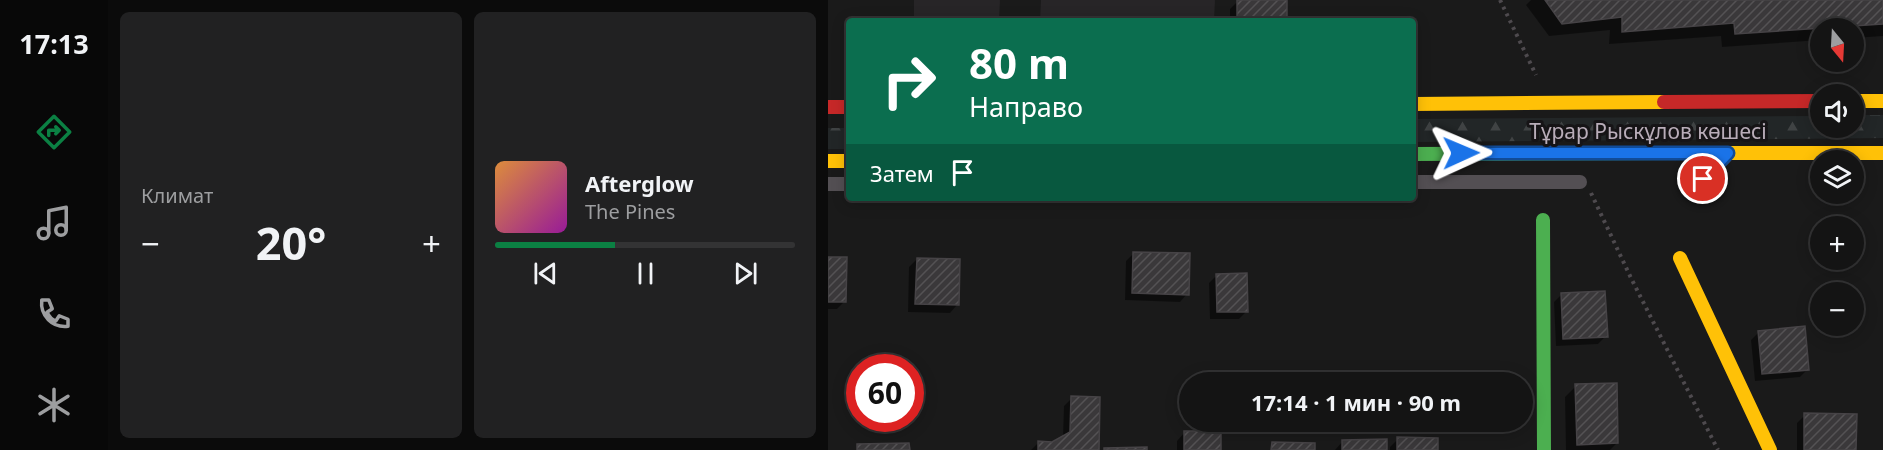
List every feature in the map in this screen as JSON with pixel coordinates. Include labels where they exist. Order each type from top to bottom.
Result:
[{"type":"main road","name":"Тұрар Рыскұлов көшесі","points":[[1416,104],[1810,101]]},
{"type":"main road","points":[[828,107],[846,107]]},
{"type":"main road","name":"Тұрар Рыскұлов көшесі","points":[[1416,154],[1883,153]]},
{"type":"main road","points":[[828,161],[846,161]]},
{"type":"main road","points":[[1542,220],[1544,450]]},
{"type":"main road","points":[[1680,258],[1770,450]]},
{"type":"lane","points":[[1703,179],[1728,153]]},
{"type":"lane","points":[[1416,182],[1580,182]]},
{"type":"lane","points":[[828,184],[846,184]]},
{"type":"path","points":[[1500,0],[1540,86]]},
{"type":"path","points":[[1591,192],[1631,278],[1718,450]]},
{"type":"shaded area","points":[[914,0],[1000,0],[999,18],[914,18]]},
{"type":"shaded area","points":[[1041,0],[1215,0],[1214,18],[1040,18]]},
{"type":"green space","points":[[1864,115],[1883,115],[1883,138],[1416,142],[1416,119],[1810,116],[1810,138],[1864,138]]},
{"type":"green space","points":[[828,128],[846,128],[846,149],[828,149]]},
{"type":"building","points":[[1237,0],[1287,0],[1287,18],[1237,18]]},
{"type":"building","points":[[1545,0],[1883,0],[1883,24],[1864,25],[1864,18],[1810,18],[1810,29],[1735,34],[1734,23],[1622,32],[1622,17],[1562,24]]},
{"type":"building","points":[[1133,252],[1190,253],[1189,295],[1132,293]]},
{"type":"building","points":[[828,257],[847,257],[846,302],[828,302]]},
{"type":"building","points":[[917,258],[960,259],[959,305],[915,304]]},
{"type":"building","points":[[1247,273],[1248,312],[1217,312],[1216,274]]},
{"type":"building","points":[[1605,291],[1608,337],[1563,339],[1561,293]]},
{"type":"building","points":[[1805,326],[1809,370],[1762,374],[1758,331]]},
{"type":"building","points":[[1617,383],[1618,443],[1577,445],[1575,384]]},
{"type":"building","points":[[1071,396],[1100,397],[1099,450],[1038,450],[1038,441],[1052,442],[1070,432]]},
{"type":"building","points":[[1804,413],[1857,414],[1856,450],[1804,450]]},
{"type":"building","points":[[1184,432],[1221,432],[1221,450],[1184,450]]},
{"type":"building","points":[[1397,437],[1438,438],[1438,450],[1397,450]]},
{"type":"building","points":[[1387,439],[1387,450],[1342,450],[1342,440]]},
{"type":"building","points":[[1272,442],[1315,443],[1315,450],[1271,450]]},
{"type":"building","points":[[909,443],[910,450],[857,450],[857,444]]},
{"type":"building","points":[[1147,447],[1147,450],[1104,450],[1104,448]]},
{"type":"traffic: fast","points":[[1416,154],[1693,153]]},
{"type":"traffic: fast","points":[[1543,220],[1544,450]]},
{"type":"traffic: slow","points":[[1864,101],[1883,101]]},
{"type":"traffic: slow","points":[[1416,104],[1664,102]]},
{"type":"traffic: slow","points":[[1693,153],[1883,153]]},
{"type":"traffic: slow","points":[[828,161],[846,161]]},
{"type":"traffic: slow","points":[[1680,258],[1770,450]]},
{"type":"traffic: jam","points":[[1664,102],[1810,101]]},
{"type":"traffic: jam","points":[[828,107],[846,107]]},
{"type":"route","points":[[1461,153],[1728,153],[1703,179]]}]
